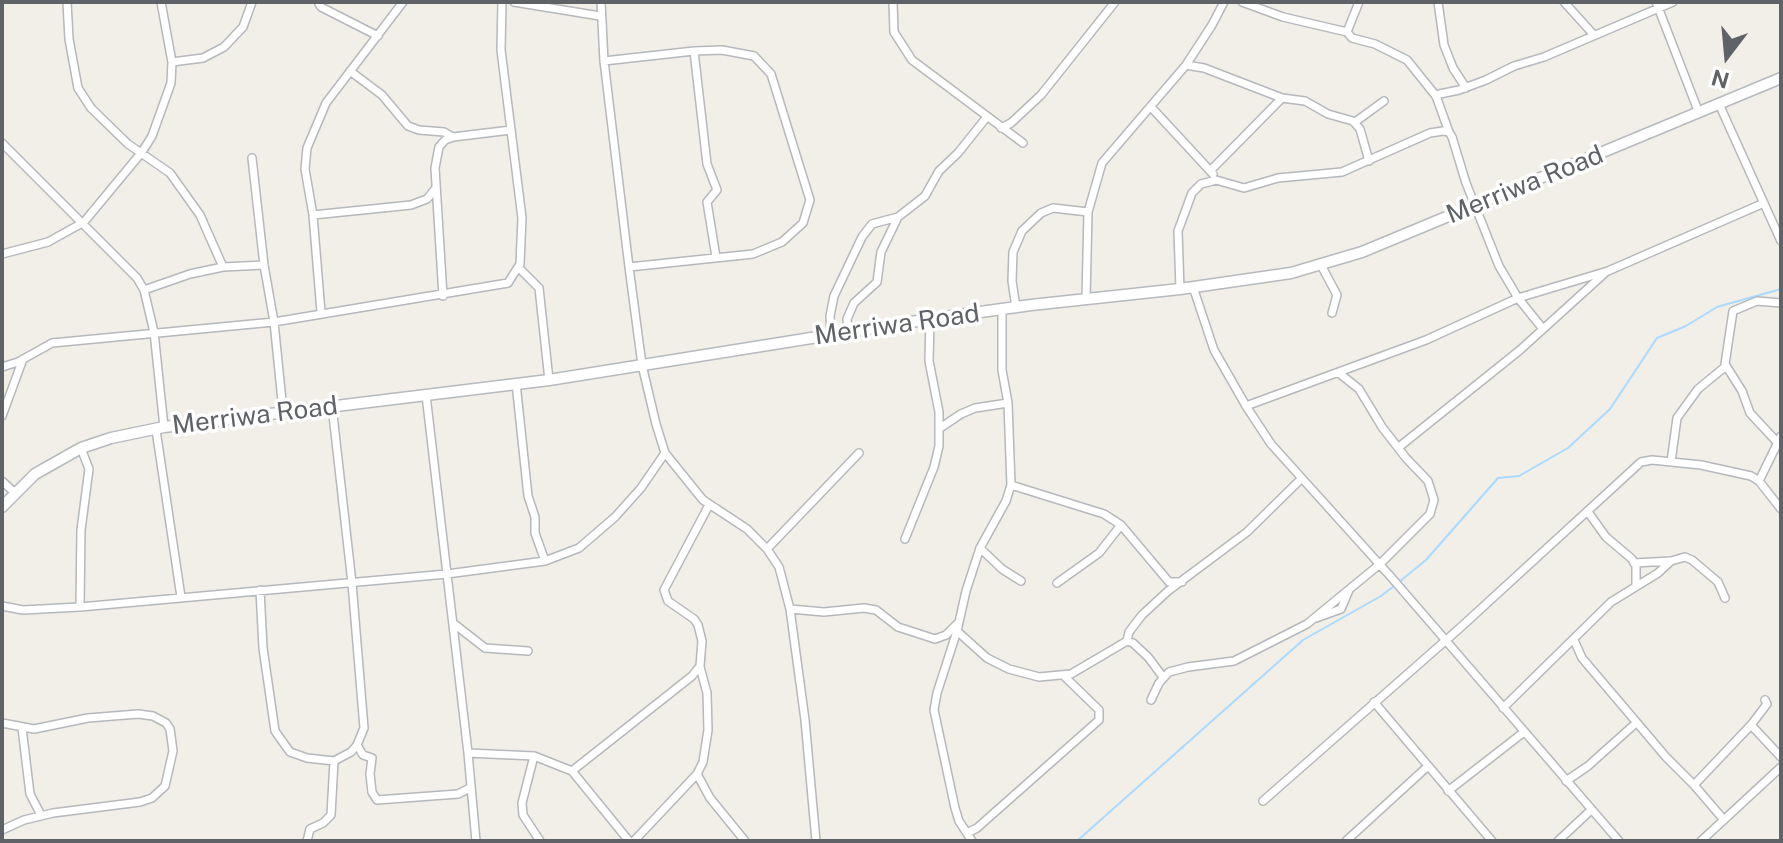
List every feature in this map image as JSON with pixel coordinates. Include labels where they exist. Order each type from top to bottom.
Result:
[{"type":"street","points":[[67,2],[69,39],[78,88],[98,115],[128,144],[170,173],[190,198],[210,233],[223,267]]},
{"type":"street","points":[[2,254],[48,242],[84,222],[142,152],[165,105],[171,83],[172,62],[161,2]]},
{"type":"street","points":[[172,62],[203,58],[224,47],[243,27],[252,2]]},
{"type":"street","points":[[318,2],[321,7],[378,36]]},
{"type":"street","points":[[321,312],[313,215],[305,169],[307,148],[322,110],[403,2]]},
{"type":"street","points":[[2,367],[52,343],[274,322],[508,283],[519,268],[522,218],[501,50],[502,2]]},
{"type":"street","points":[[514,2],[600,16]]},
{"type":"street","points":[[601,2],[604,61],[642,365],[665,453],[709,505],[741,524],[767,549],[784,579],[805,720],[816,841]]},
{"type":"street","points":[[893,2],[894,32],[912,60],[1023,143]]},
{"type":"street","points":[[1001,128],[1011,123],[1041,95],[1115,2]]},
{"type":"street","points":[[1086,299],[1088,212],[1102,163],[1186,65],[1224,2]]},
{"type":"street","points":[[1242,2],[1283,17],[1347,32],[1352,38],[1375,44],[1407,60],[1441,104],[1474,205],[1499,266],[1518,298],[1543,329]]},
{"type":"street","points":[[1347,32],[1359,2]]},
{"type":"street","points":[[1438,2],[1444,45],[1453,68],[1466,88]]},
{"type":"street","points":[[1564,2],[1593,34]]},
{"type":"street","points":[[1435,95],[1466,88],[1657,6],[1673,2]]},
{"type":"street","points":[[1657,6],[1699,113]]},
{"type":"street","points":[[604,61],[722,50],[754,56],[771,74],[810,200],[803,223],[782,242],[753,254],[629,267]]},
{"type":"street","points":[[694,51],[707,164],[717,190],[707,202],[716,257]]},
{"type":"street","points":[[1186,65],[1204,68],[1282,98],[1305,101],[1328,114],[1355,122],[1369,161]]},
{"type":"street","points":[[350,71],[382,95],[408,126],[441,131],[453,137]]},
{"type":"street","name":"Merriwa Road","points":[[2,507],[48,464],[111,438],[160,428],[549,380],[930,319],[1291,273],[1362,252],[1781,78]]},
{"type":"street","points":[[1211,170],[1282,98]]},
{"type":"street","points":[[1355,122],[1384,101]]},
{"type":"street","points":[[1719,104],[1781,241]]},
{"type":"street","points":[[1151,107],[1211,170],[1216,180]]},
{"type":"street","points":[[831,334],[830,316],[834,296],[862,237],[872,224],[898,217],[925,196],[939,171],[986,118]]},
{"type":"street","points":[[443,296],[435,168],[437,151],[443,142],[453,137],[511,130]]},
{"type":"street","points":[[1180,289],[1178,238],[1185,209],[1197,186],[1216,180],[1244,188],[1296,174],[1338,173],[1430,133],[1449,132]]},
{"type":"street","points":[[2,143],[84,222],[131,271],[144,290],[154,332],[160,428],[181,597]]},
{"type":"street","points":[[252,158],[283,411]]},
{"type":"street","points":[[313,215],[411,205],[427,199],[436,187]]},
{"type":"street","points":[[1246,406],[1426,340],[1518,298],[1608,271],[1764,203]]},
{"type":"street","points":[[1016,307],[1012,281],[1013,252],[1022,231],[1041,213],[1053,208],[1088,212]]},
{"type":"street","points":[[848,331],[847,319],[854,303],[877,282],[881,252],[898,217]]},
{"type":"street","points":[[144,290],[190,274],[223,267],[264,265]]},
{"type":"street","points":[[1321,265],[1337,295],[1332,313]]},
{"type":"street","points":[[519,268],[536,282],[541,294],[549,380]]},
{"type":"street","points":[[1399,447],[1543,329],[1608,271]]},
{"type":"street","points":[[1193,287],[1214,350],[1271,444],[1380,564],[1619,841]]},
{"type":"street","points":[[1759,481],[1779,439],[1750,413],[1742,391],[1726,366],[1727,344],[1733,311],[1757,301],[1781,303]]},
{"type":"street","points":[[972,841],[955,808],[934,710],[980,548],[1011,485],[1008,403],[1002,370],[1002,310]]},
{"type":"street","points":[[905,539],[934,467],[940,428],[929,361],[930,319]]},
{"type":"street","points":[[2,416],[23,359]]},
{"type":"street","points":[[1671,462],[1677,418],[1698,389],[1726,366]]},
{"type":"street","points":[[1151,700],[1169,672],[1234,661],[1314,619],[1341,609],[1349,590],[1427,517],[1434,504],[1428,481],[1382,427],[1359,389],[1339,373]]},
{"type":"street","points":[[516,383],[528,496],[535,517],[535,533],[545,561]]},
{"type":"street","points":[[426,395],[476,841]]},
{"type":"street","points":[[940,428],[975,408],[1008,403]]},
{"type":"street","points":[[260,590],[263,648],[275,731],[290,752],[307,758],[334,761],[347,755],[357,745],[363,731],[364,713],[332,406]]},
{"type":"street","points":[[80,607],[81,530],[89,469],[81,448]]},
{"type":"street","points":[[2,606],[23,610],[80,607],[447,574],[545,561],[579,548],[615,517],[641,488],[665,453]]},
{"type":"street","points":[[767,549],[859,453]]},
{"type":"street","points":[[1263,801],[1641,462],[1671,462],[1745,474],[1759,481],[1781,509]]},
{"type":"street","points":[[958,627],[987,658],[1009,669],[1039,677],[1063,675],[1081,669],[1127,641],[1135,623],[1247,532],[1301,479]]},
{"type":"street","points":[[2,481],[15,493]]},
{"type":"street","points":[[1011,485],[1104,514],[1121,525],[1169,582],[1182,582]]},
{"type":"street","points":[[468,753],[534,756],[572,771],[631,841],[697,774],[706,749],[708,730],[707,693],[700,666],[702,641],[694,619],[668,601],[664,590],[709,505]]},
{"type":"street","points":[[1588,512],[1606,537],[1634,563],[1636,585]]},
{"type":"street","points":[[1057,583],[1099,553],[1121,525]]},
{"type":"street","points":[[980,548],[1002,569],[1021,581]]},
{"type":"street","points":[[1634,563],[1685,557],[1718,582],[1725,598]]},
{"type":"street","points":[[1503,708],[1611,602],[1658,573],[1671,561]]},
{"type":"street","points":[[790,609],[824,612],[864,608],[876,610],[898,627],[935,639],[958,627]]},
{"type":"street","points":[[453,623],[485,648],[528,651]]},
{"type":"street","points":[[1574,640],[1582,658],[1636,723],[1724,820]]},
{"type":"street","points":[[1127,641],[1148,657],[1163,677]]},
{"type":"street","points":[[1562,652],[1582,658]]},
{"type":"street","points":[[572,771],[692,676],[700,666]]},
{"type":"street","points":[[967,833],[977,828],[1099,720],[1099,710],[1063,675]]},
{"type":"street","points":[[1694,785],[1751,725],[1767,704],[1765,700]]},
{"type":"street","points":[[1374,702],[1492,841]]},
{"type":"street","points":[[2,723],[22,728],[43,728],[88,718],[138,714],[153,716],[166,723],[173,742],[165,786],[152,798],[41,815],[2,830]]},
{"type":"street","points":[[1566,781],[1588,766],[1636,723]]},
{"type":"street","points":[[1751,725],[1781,757]]},
{"type":"street","points":[[22,728],[30,794],[41,815]]},
{"type":"street","points":[[1448,791],[1524,732]]},
{"type":"street","points":[[357,745],[363,755],[372,758],[371,783],[377,800],[458,794],[470,788]]},
{"type":"street","points":[[534,756],[522,803],[523,815],[540,841]]},
{"type":"street","points":[[307,841],[310,829],[331,815],[334,761]]},
{"type":"street","points":[[1346,841],[1428,766]]},
{"type":"street","points":[[1702,841],[1781,767]]},
{"type":"street","points":[[697,774],[710,798],[745,841]]},
{"type":"street","points":[[1558,841],[1591,810]]},
{"type":"waterway","points":[[1399,582],[1426,560],[1498,478],[1519,476],[1568,448],[1610,409],[1657,338],[1686,326],[1717,307],[1781,289]]},
{"type":"waterway","points":[[1077,841],[1303,640],[1394,586]]}]
